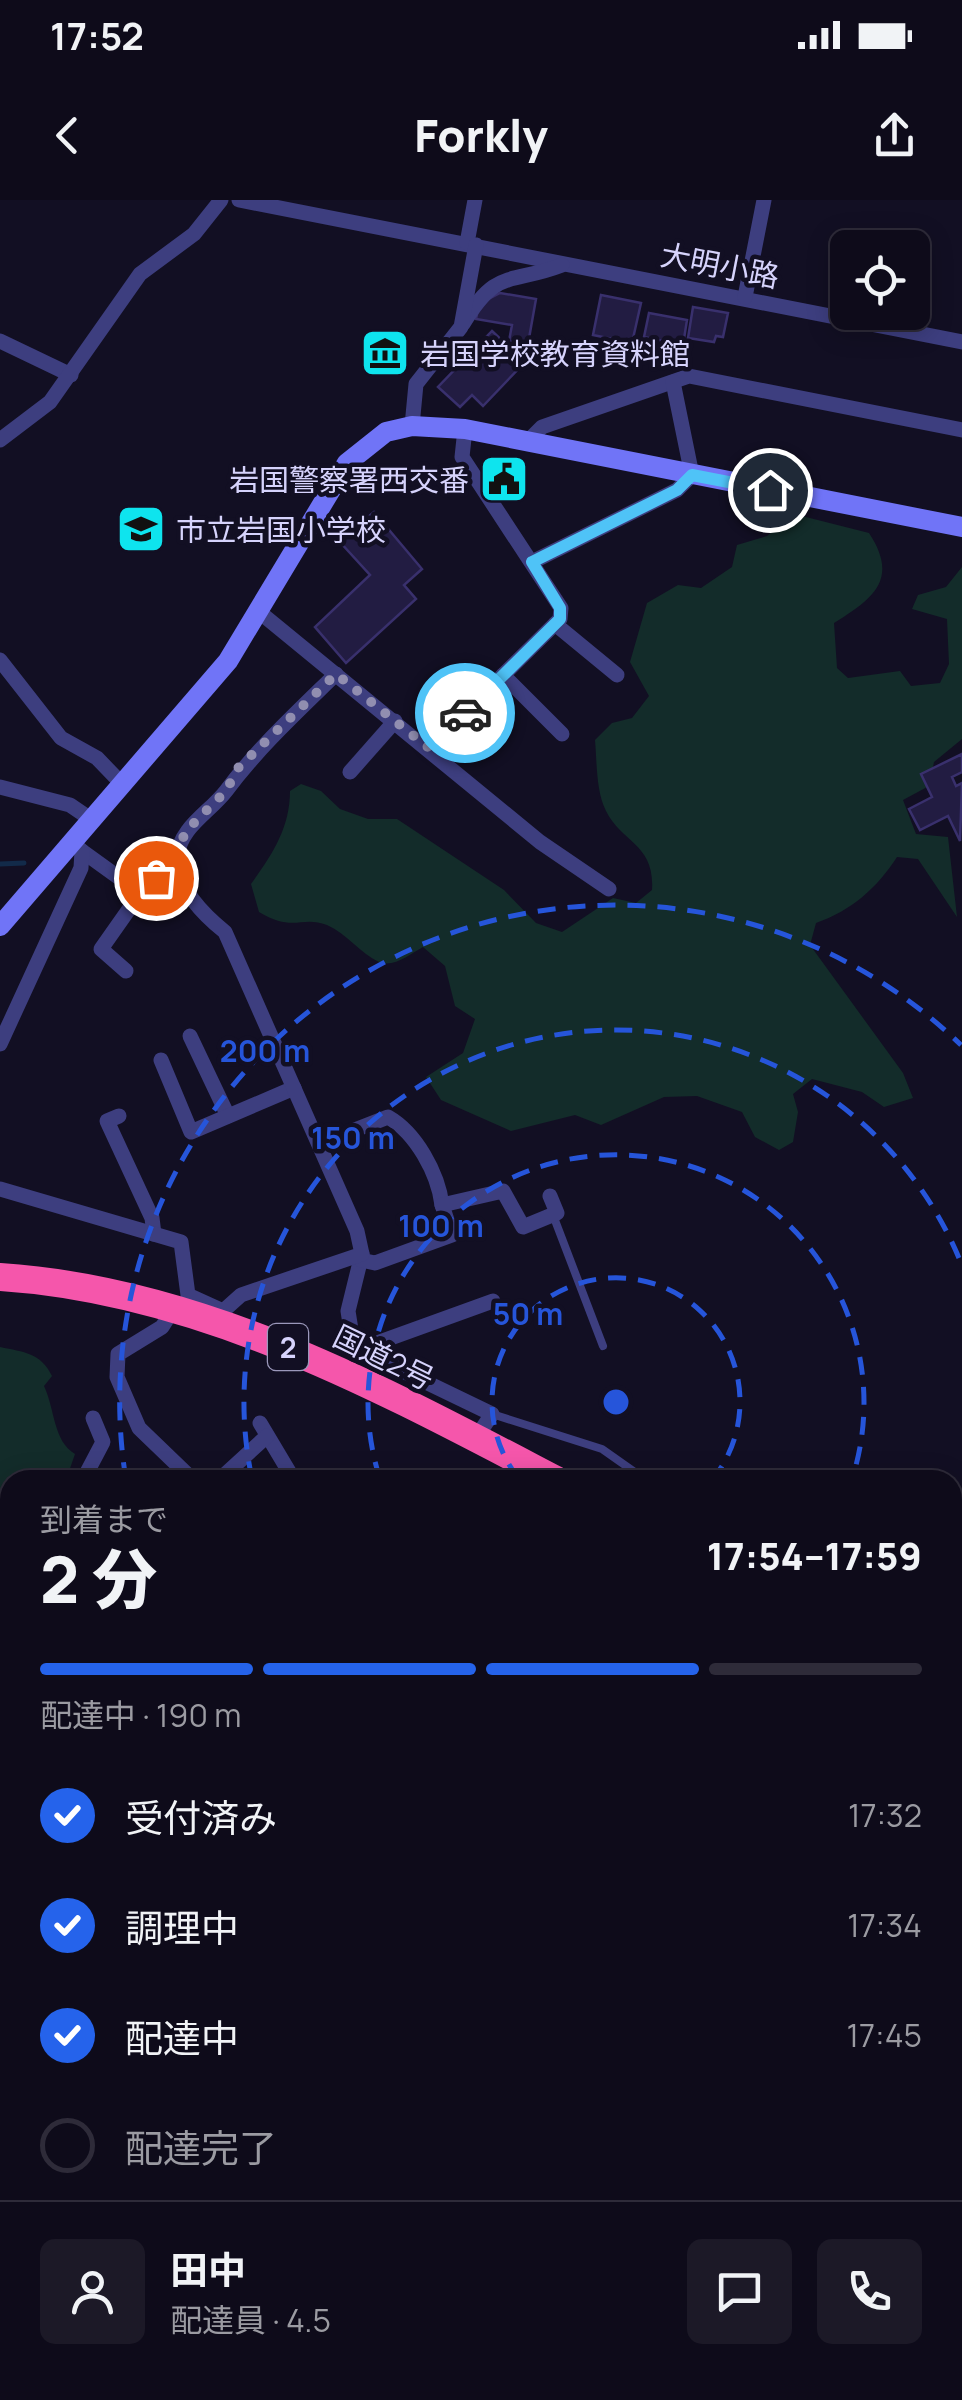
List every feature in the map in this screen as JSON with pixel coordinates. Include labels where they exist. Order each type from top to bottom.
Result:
[{"type":"highway","name":"国道2号","points":[[1,1280],[70,1282],[216,1315],[484,1426],[542,1470]]},
{"type":"street","points":[[0,440],[50,402],[140,274],[194,234],[221,200]]},
{"type":"street","name":"大明小路","points":[[239,200],[962,342]]},
{"type":"street","points":[[462,327],[475,200]]},
{"type":"street","points":[[744,297],[764,200]]},
{"type":"street","points":[[412,426],[416,384],[462,327],[483,292],[501,281],[566,264]]},
{"type":"street","points":[[0,341],[71,375]]},
{"type":"street","points":[[528,442],[542,426],[689,376],[962,430]]},
{"type":"street","points":[[673,382],[692,475]]},
{"type":"street","points":[[0,926],[77,847],[92,820],[228,660],[347,463],[367,443],[412,426],[465,429],[962,527]]},
{"type":"street","points":[[429,748],[555,624],[560,608],[462,457],[465,429]]},
{"type":"street","points":[[532,562],[677,490],[692,475]]},
{"type":"street","points":[[257,610],[540,842],[610,888]]},
{"type":"street","points":[[555,624],[617,674]]},
{"type":"street","points":[[0,660],[61,738],[97,758],[122,786]]},
{"type":"street","points":[[336,674],[238,768],[226,791],[185,832],[176,860],[194,904],[225,932],[319,1144],[362,1257],[347,1325],[363,1348],[484,1426]]},
{"type":"street","points":[[502,675],[562,734]]},
{"type":"street","points":[[350,772],[395,721]]},
{"type":"street","points":[[0,787],[70,805],[92,820]]},
{"type":"street","points":[[77,847],[118,878],[176,860]]},
{"type":"street","points":[[0,1044],[81,868],[77,847]]},
{"type":"street","points":[[126,971],[101,949],[158,868]]},
{"type":"street","points":[[190,1036],[228,1116]]},
{"type":"street","points":[[162,1060],[191,1132],[294,1088]]},
{"type":"street","points":[[119,1116],[107,1121],[152,1218],[154,1234]]},
{"type":"street","points":[[0,1189],[181,1242],[188,1295],[216,1315],[241,1294],[362,1257],[375,1262],[452,1235],[423,1154],[404,1126],[388,1116],[319,1144]]},
{"type":"street","points":[[442,1205],[503,1192],[523,1228],[557,1213],[550,1196]]},
{"type":"street","points":[[363,1348],[493,1301]]},
{"type":"street","points":[[174,1308],[162,1327],[118,1354],[117,1377],[138,1428],[182,1470]]},
{"type":"street","points":[[89,1470],[104,1442],[93,1418]]},
{"type":"street","points":[[228,1470],[263,1430],[288,1470]]},
{"type":"lane","points":[[553,1214],[603,1346]]},
{"type":"lane","points":[[484,1426],[602,1448],[632,1470]]},
{"type":"green space","points":[[794,514],[869,533],[878,549],[882,576],[877,587],[834,623],[837,668],[848,678],[900,671],[911,686],[940,683],[949,664],[947,619],[912,609],[918,595],[946,587],[962,567],[962,739],[934,762],[929,786],[903,800],[916,834],[948,837],[957,917],[918,859],[897,857],[862,897],[816,923],[810,945],[903,1073],[913,1098],[884,1107],[862,1092],[812,1079],[793,1094],[798,1112],[793,1142],[779,1150],[755,1137],[742,1112],[697,1096],[664,1097],[601,1125],[575,1115],[511,1131],[441,1100],[426,1077],[463,1053],[475,1019],[455,1006],[445,966],[423,947],[396,962],[379,962],[327,925],[289,923],[259,912],[251,884],[283,829],[290,791],[301,784],[321,791],[340,809],[368,819],[397,819],[504,890],[536,923],[562,932],[613,898],[636,903],[652,890],[652,875],[643,853],[606,811],[599,786],[595,740],[612,723],[632,718],[649,696],[630,662],[647,603],[678,585],[701,588],[732,567],[737,545],[767,536]]},
{"type":"green space","points":[[0,1347],[31,1355],[48,1368],[52,1376],[44,1386],[55,1424],[62,1441],[75,1454],[69,1470],[0,1470]]},
{"type":"building","points":[[500,293],[536,299],[528,344],[509,341],[512,325],[476,319],[479,304]]},
{"type":"building","points":[[601,295],[641,303],[632,343],[593,335]]},
{"type":"building","points":[[693,307],[728,313],[723,337],[716,336],[714,342],[688,338]]},
{"type":"building","points":[[649,313],[687,320],[683,345],[644,337]]},
{"type":"building","points":[[492,331],[525,362],[483,406],[472,395],[460,407],[438,387]]},
{"type":"building","points":[[374,512],[422,569],[404,585],[416,599],[346,663],[315,627],[370,575],[339,541]]},
{"type":"building","points":[[962,754],[962,772],[952,777],[956,786],[962,783],[960,841],[948,816],[920,830],[909,809],[932,797],[921,774]]},
{"type":"waterway","points":[[0,864],[24,863]]},
{"type":"way so far","points":[[156,878],[158,868],[176,860],[185,832],[226,791],[238,768],[336,674],[429,748],[465,713]]},
{"type":"place","name":"岩国学校教育資料館","points":[[385,353]]},
{"type":"place","name":"岩国警察署西交番","points":[[504,479]]},
{"type":"place","name":"市立岩国小学校","points":[[141,529]]},
{"type":"route","points":[[465,713],[560,619],[560,608],[532,562],[677,490],[692,475],[770,490]]}]
